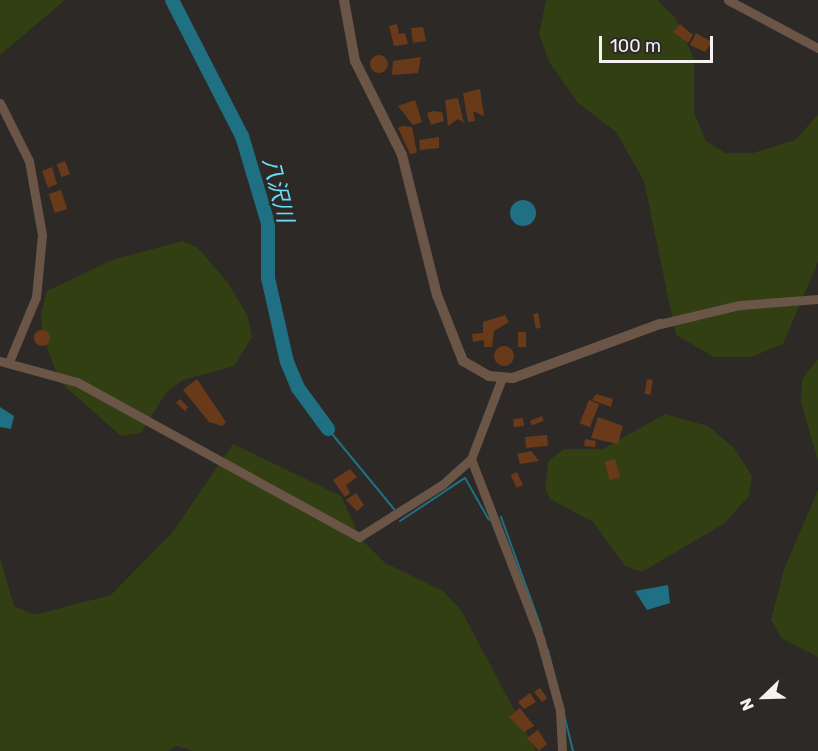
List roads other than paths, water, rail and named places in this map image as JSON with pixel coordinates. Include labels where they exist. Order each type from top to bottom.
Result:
[{"type":"street","points":[[344,0],[355,62],[402,155],[456,352],[479,373],[502,378],[524,376],[660,324],[740,305],[818,299]]},
{"type":"street","points":[[728,0],[818,48]]},
{"type":"street","points":[[0,103],[29,161],[42,235],[36,297],[4,362],[77,382],[359,537],[443,484],[471,459],[502,378]]},
{"type":"street","points":[[471,459],[540,638],[560,710],[562,751]]},
{"type":"water","points":[[523,200],[532,204],[536,213],[532,222],[523,226],[514,222],[510,213],[514,204]]},
{"type":"water","points":[[0,407],[14,416],[11,429],[0,427]]},
{"type":"water","points":[[668,585],[670,603],[647,610],[635,591]]},
{"type":"waterway","name":"八沢川","points":[[172,0],[242,136],[268,223],[268,278],[287,362],[298,388],[328,429]]},
{"type":"waterway","points":[[328,429],[394,509]]},
{"type":"waterway","points":[[400,521],[465,478],[489,520]]},
{"type":"waterway","points":[[501,517],[542,630]]},
{"type":"waterway","points":[[548,650],[573,751]]}]
